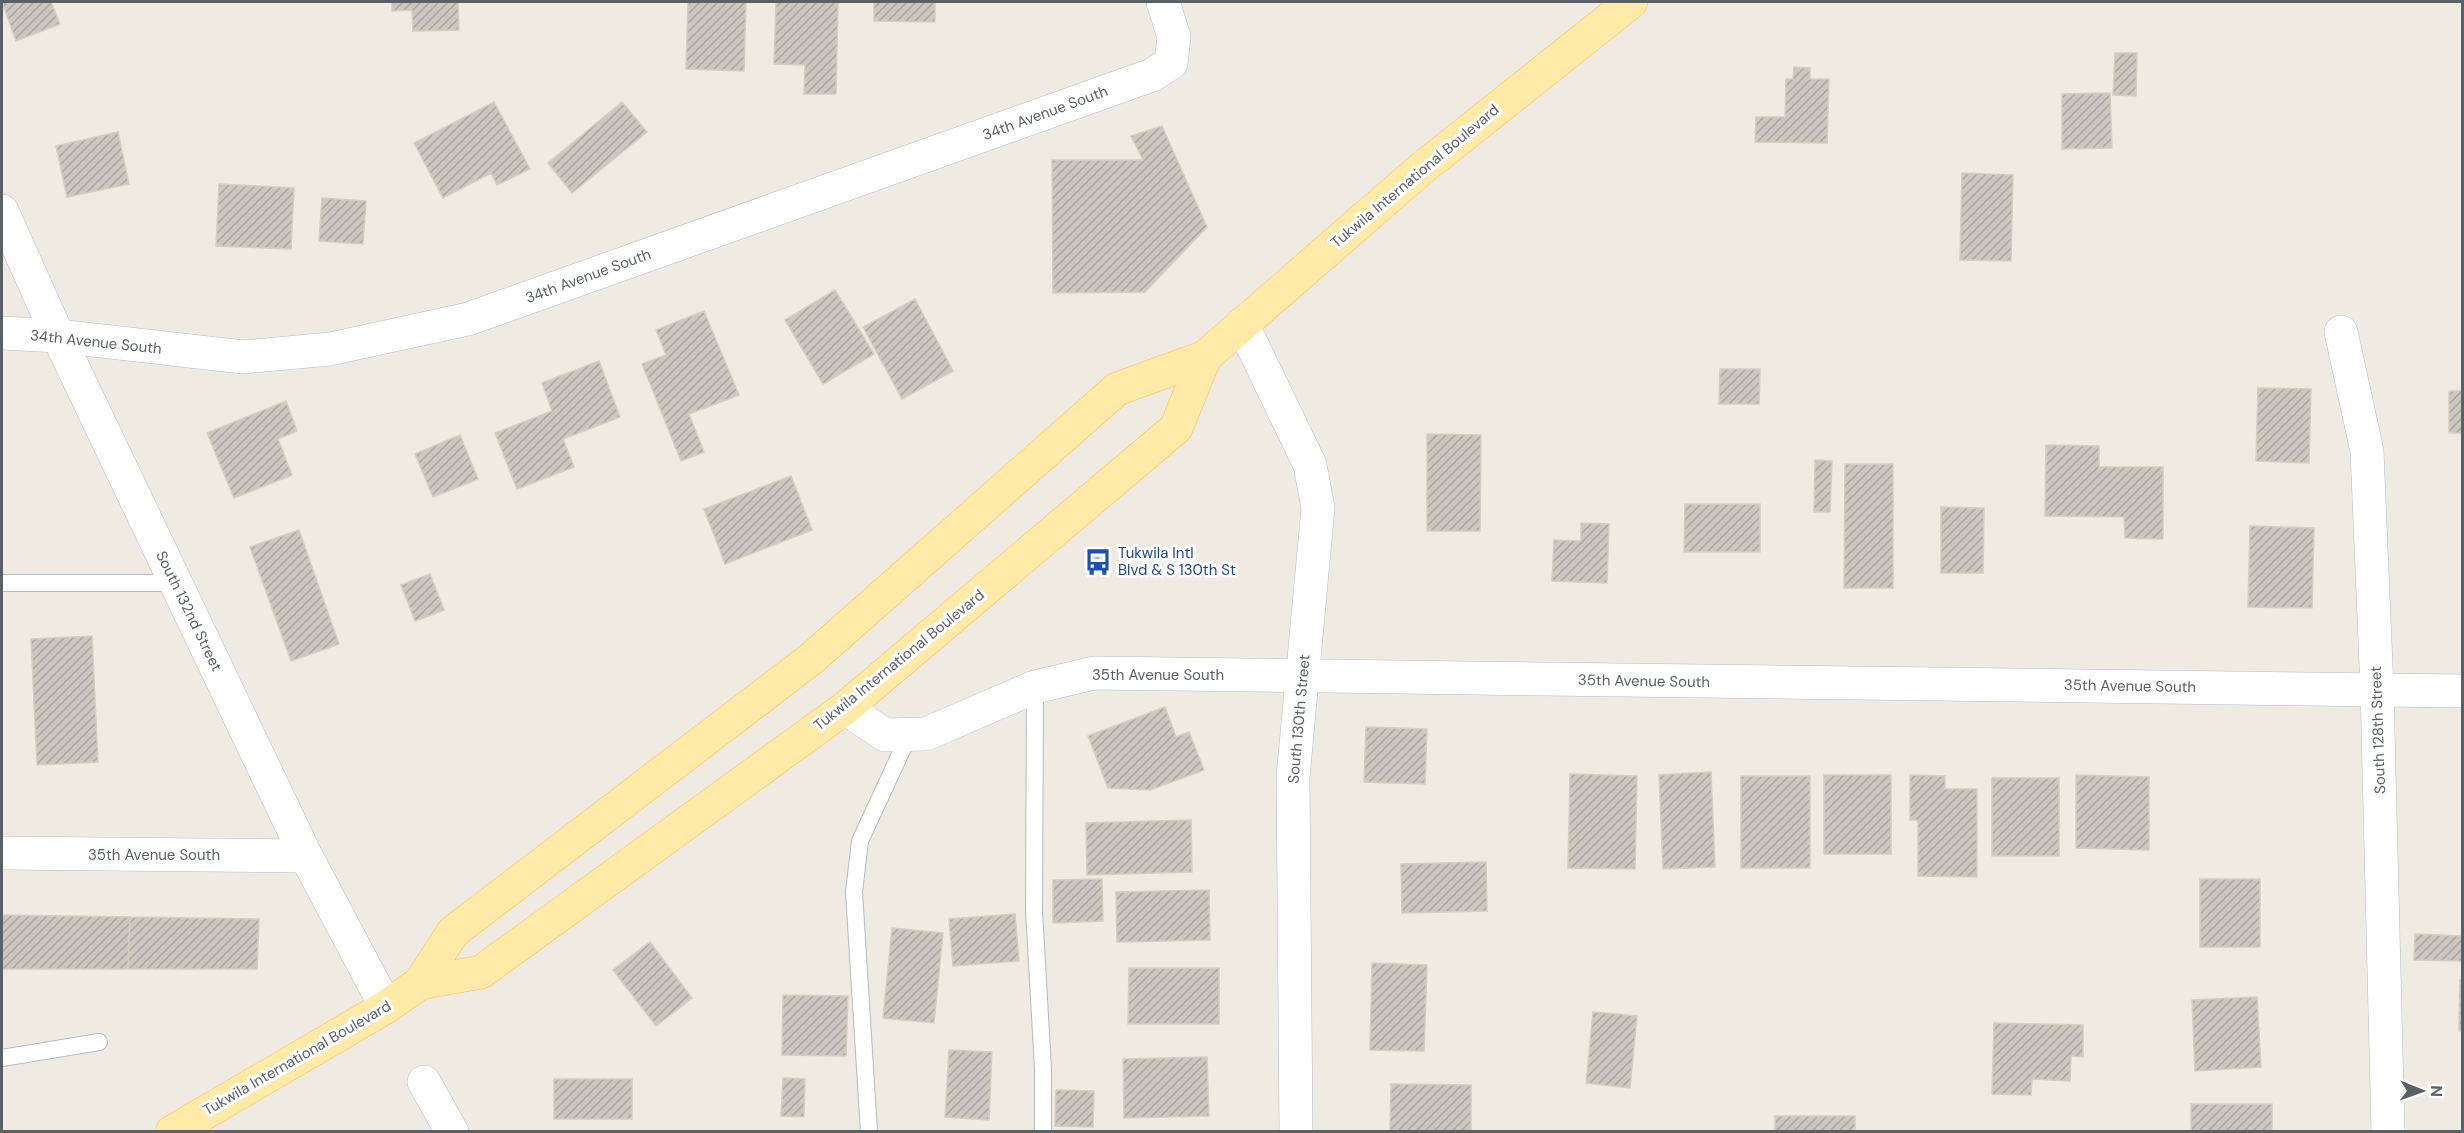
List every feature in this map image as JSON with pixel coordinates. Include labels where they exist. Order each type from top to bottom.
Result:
[{"type":"main road","name":"Tukwila International Boulevard","points":[[172,1131],[386,1007],[420,983],[453,932],[811,659],[1117,388],[1205,357],[1421,169],[1631,2]]},
{"type":"main road","name":"Tukwila International Boulevard","points":[[420,983],[481,972],[844,708],[1176,428],[1205,357]]},
{"type":"street","name":"34th Avenue South","points":[[2,333],[58,336],[243,357],[330,348],[468,319],[1152,75],[1171,63],[1174,37],[1163,2]]},
{"type":"street","name":"South 132nd Street","points":[[2,211],[58,336],[306,856],[386,1007]]},
{"type":"street","name":"South 130th Street","points":[[1242,324],[1310,465],[1318,508],[1293,777],[1296,1131]]},
{"type":"street","name":"South 128th Street","points":[[2341,332],[2367,451],[2377,689],[2388,1131]]},
{"type":"street","name":"35th Avenue South","points":[[844,708],[885,735],[926,734],[1035,687],[1094,673],[2463,691]]},
{"type":"street","name":"35th Avenue South","points":[[2,853],[306,856]]},
{"type":"street","points":[[424,1082],[452,1131]]},
{"type":"lane","points":[[2,583],[176,583]]},
{"type":"lane","points":[[1035,687],[1034,912],[1043,1069],[1043,1131]]},
{"type":"lane","points":[[869,1131],[854,892],[860,841],[909,735]]},
{"type":"lane","points":[[2,1058],[99,1042]]},
{"type":"building","points":[[2,2],[51,2],[60,24],[16,41]]},
{"type":"building","points":[[392,2],[458,2],[459,30],[413,31],[412,10],[392,11]]},
{"type":"building","points":[[688,2],[746,2],[744,71],[686,69]]},
{"type":"building","points":[[776,2],[838,2],[836,94],[804,94],[805,65],[774,64]]},
{"type":"building","points":[[874,2],[935,2],[935,22],[874,21]]},
{"type":"building","points":[[2115,53],[2137,53],[2136,96],[2113,95]]},
{"type":"building","points":[[1794,67],[1810,68],[1810,79],[1829,79],[1827,143],[1755,142],[1756,117],[1785,117],[1786,79],[1793,79]]},
{"type":"building","points":[[2110,93],[2112,148],[2062,149],[2062,94]]},
{"type":"building","points":[[494,102],[530,169],[497,185],[491,173],[443,198],[414,143]]},
{"type":"building","points":[[622,102],[647,132],[572,193],[548,163]]},
{"type":"building","points":[[1162,126],[1207,227],[1145,292],[1053,293],[1052,160],[1143,160],[1131,136]]},
{"type":"building","points":[[118,132],[129,184],[67,197],[56,146]]},
{"type":"building","points":[[1962,173],[2013,175],[2011,261],[1960,260]]},
{"type":"building","points":[[219,184],[294,188],[291,249],[216,246]]},
{"type":"building","points":[[322,198],[366,201],[363,244],[319,241]]},
{"type":"building","points":[[835,290],[874,354],[823,384],[785,320]]},
{"type":"building","points":[[915,299],[953,371],[902,399],[863,327]]},
{"type":"building","points":[[704,311],[739,395],[689,414],[704,452],[681,461],[642,364],[666,355],[656,330]]},
{"type":"building","points":[[599,361],[620,417],[563,439],[574,467],[517,489],[495,433],[552,411],[542,383]]},
{"type":"building","points":[[1720,369],[1760,369],[1759,404],[1719,404]]},
{"type":"building","points":[[2258,388],[2311,389],[2309,463],[2256,461]]},
{"type":"building","points":[[2449,391],[2462,391],[2462,433],[2449,433]]},
{"type":"building","points":[[286,401],[297,431],[278,439],[292,475],[234,498],[207,433]]},
{"type":"building","points":[[1427,434],[1481,435],[1480,531],[1427,531]]},
{"type":"building","points":[[460,435],[478,479],[433,497],[415,454]]},
{"type":"building","points":[[2046,445],[2099,446],[2099,467],[2163,467],[2163,539],[2125,538],[2124,517],[2045,516]]},
{"type":"building","points":[[1815,460],[1832,461],[1830,512],[1814,512]]},
{"type":"building","points":[[1845,464],[1893,464],[1893,588],[1844,588]]},
{"type":"building","points":[[791,476],[812,530],[725,564],[704,509]]},
{"type":"building","points":[[1685,504],[1760,504],[1760,552],[1684,552]]},
{"type":"building","points":[[1941,507],[1984,508],[1983,573],[1941,573]]},
{"type":"building","points":[[1581,523],[1609,524],[1607,583],[1552,581],[1554,540],[1581,541]]},
{"type":"building","points":[[2250,526],[2314,528],[2312,608],[2248,607]]},
{"type":"building","points":[[299,530],[339,644],[291,661],[250,547]]},
{"type":"building","points":[[1097,555],[1103,563],[1093,571],[1087,564]]},
{"type":"building","points":[[430,574],[444,610],[415,621],[401,585]]},
{"type":"building","points":[[92,636],[98,762],[37,765],[31,639]]},
{"type":"building","points":[[1165,707],[1176,737],[1189,732],[1204,770],[1150,790],[1108,788],[1088,736]]},
{"type":"building","points":[[1366,727],[1427,729],[1425,784],[1364,782]]},
{"type":"building","points":[[1711,772],[1715,867],[1663,869],[1659,775]]},
{"type":"building","points":[[1570,774],[1637,776],[1635,869],[1568,868]]},
{"type":"building","points":[[1824,775],[1891,775],[1891,854],[1824,854]]},
{"type":"building","points":[[1910,775],[1945,776],[1945,789],[1977,789],[1977,877],[1918,876],[1918,820],[1910,820]]},
{"type":"building","points":[[2076,775],[2149,777],[2149,850],[2076,848]]},
{"type":"building","points":[[1741,776],[1810,776],[1810,868],[1741,868]]},
{"type":"building","points":[[1992,778],[2059,778],[2059,856],[1992,856]]},
{"type":"building","points":[[1191,820],[1192,872],[1087,875],[1086,823]]},
{"type":"building","points":[[1486,862],[1487,911],[1402,913],[1401,864]]},
{"type":"building","points":[[1102,879],[1103,921],[1053,923],[1053,880]]},
{"type":"building","points":[[2200,879],[2260,879],[2260,947],[2200,947]]},
{"type":"building","points":[[1209,890],[1210,940],[1117,942],[1116,892]]},
{"type":"building","points":[[1015,914],[1019,961],[953,966],[949,919]]},
{"type":"building","points":[[2,915],[130,917],[128,969],[2,969]]},
{"type":"building","points":[[130,917],[259,919],[257,969],[128,969]]},
{"type":"building","points":[[892,928],[943,933],[934,1023],[883,1018]]},
{"type":"building","points":[[2415,934],[2462,936],[2462,961],[2414,960]]},
{"type":"building","points":[[650,942],[692,998],[656,1026],[613,970]]},
{"type":"building","points":[[1372,963],[1427,965],[1424,1051],[1370,1050]]},
{"type":"building","points":[[1129,968],[1219,968],[1219,1024],[1128,1024]]},
{"type":"building","points":[[2460,980],[2462,980],[2462,1031],[2459,1031]]},
{"type":"building","points":[[783,995],[848,996],[846,1056],[782,1055]]},
{"type":"building","points":[[2257,997],[2261,1067],[2195,1071],[2192,1000]]},
{"type":"building","points":[[1593,1012],[1637,1016],[1630,1088],[1586,1083]]},
{"type":"building","points":[[1994,1023],[2083,1025],[2083,1057],[2071,1056],[2070,1081],[2032,1079],[2031,1095],[1992,1094]]},
{"type":"building","points":[[949,1050],[992,1052],[989,1120],[945,1117]]},
{"type":"building","points":[[1207,1057],[1209,1116],[1124,1118],[1123,1059]]},
{"type":"building","points":[[783,1078],[805,1079],[804,1117],[781,1116]]},
{"type":"building","points":[[554,1079],[632,1079],[632,1119],[554,1119]]},
{"type":"building","points":[[1391,1084],[1471,1085],[1471,1132],[1390,1132]]},
{"type":"building","points":[[1056,1090],[1094,1091],[1093,1127],[1055,1126]]},
{"type":"building","points":[[2191,1104],[2272,1104],[2272,1132],[2191,1132]]},
{"type":"building","points":[[1775,1116],[1855,1116],[1855,1132],[1775,1132]]},
{"type":"place","name":"Tukwila Intl Blvd & S 130th St","points":[[1098,562]]}]
